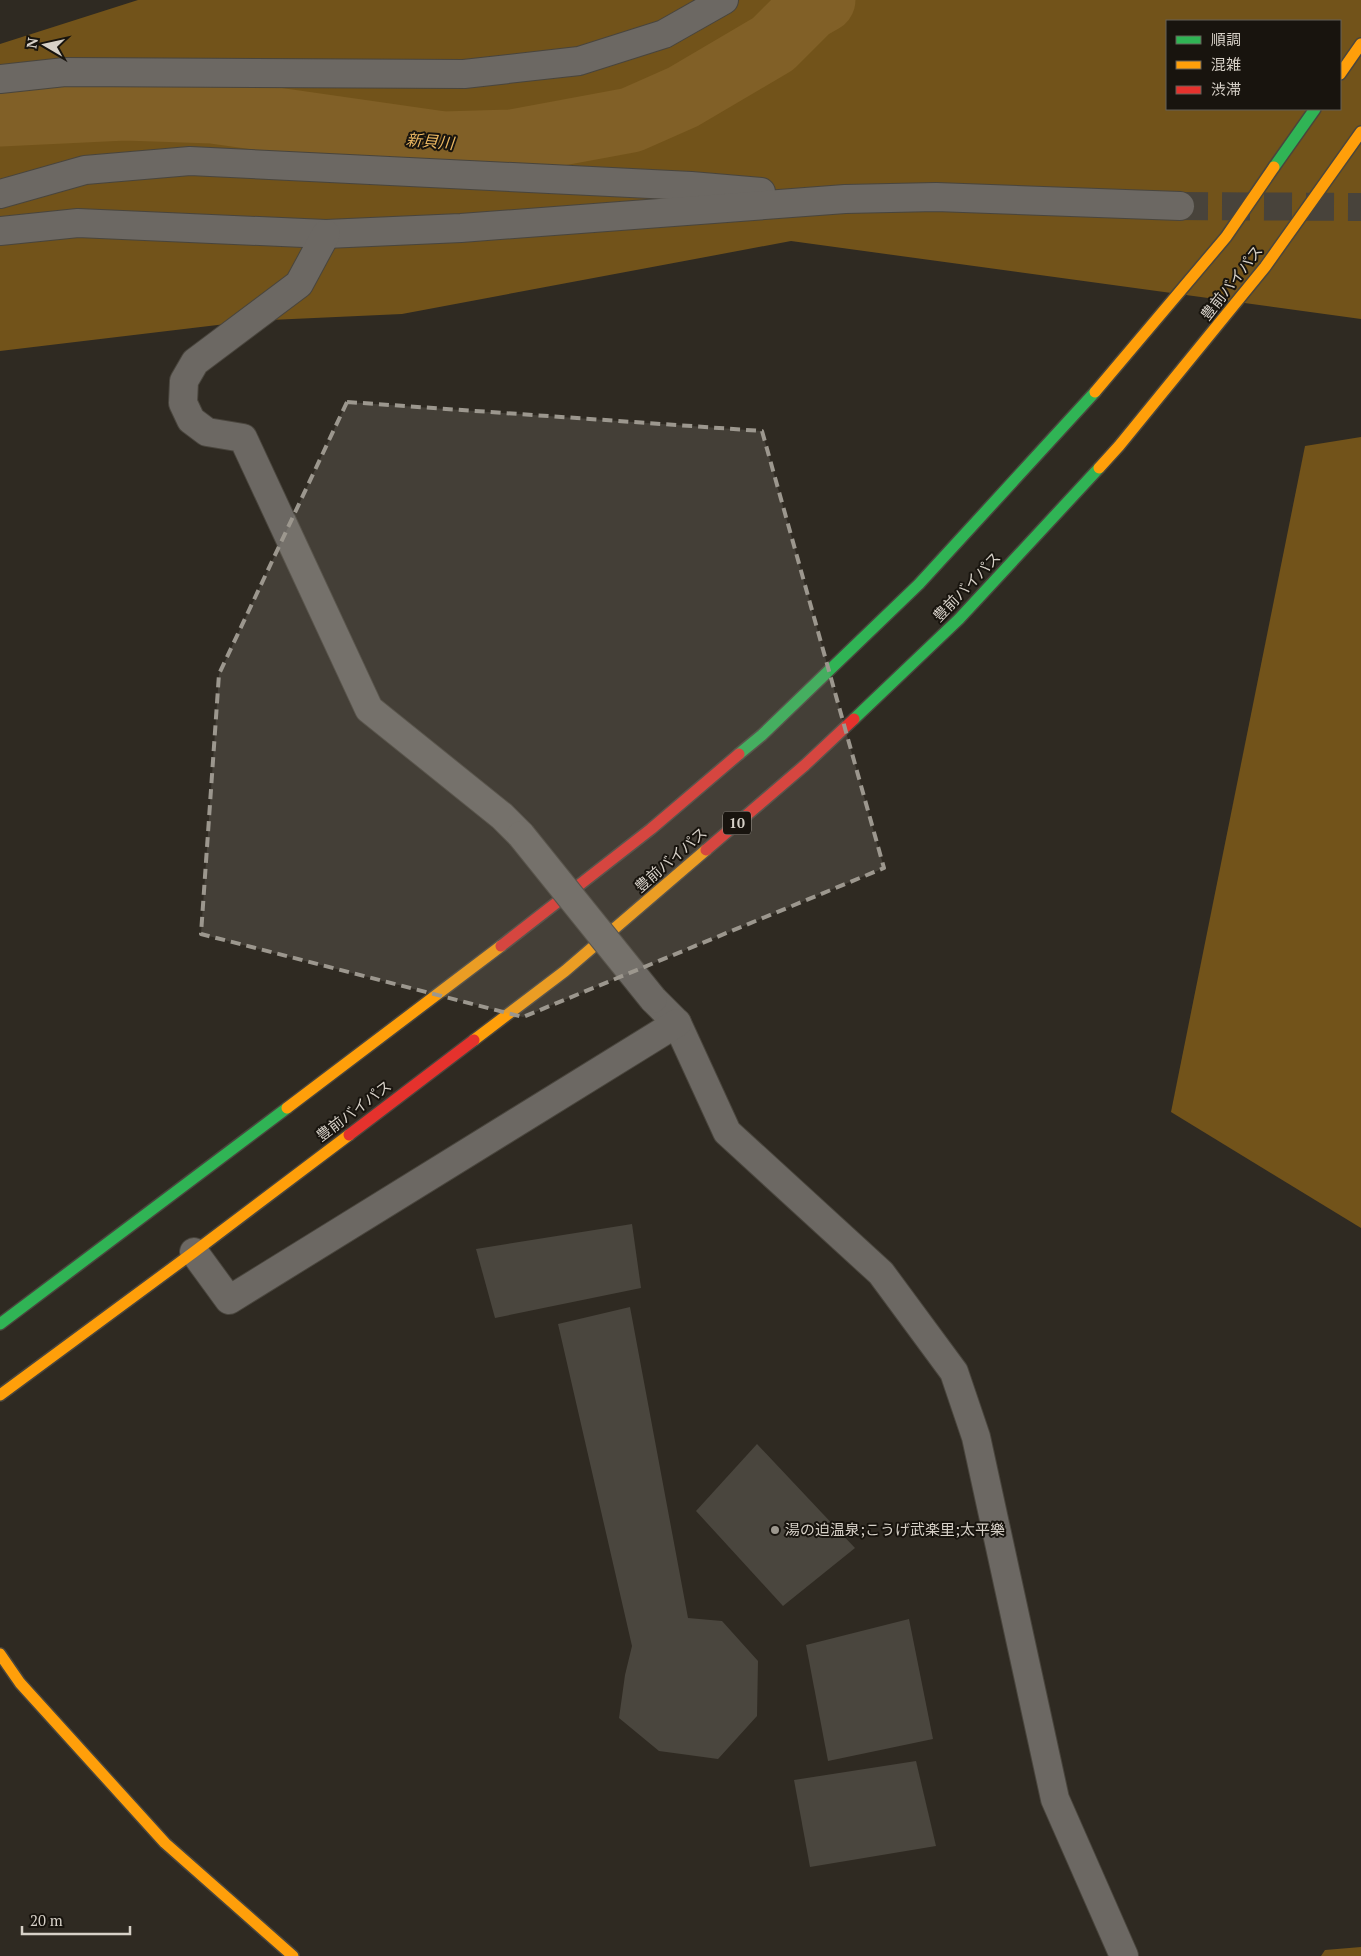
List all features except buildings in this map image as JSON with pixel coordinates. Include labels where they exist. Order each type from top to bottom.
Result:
[{"type":"main road","points":[[1341,73],[1361,44]]},
{"type":"main road","points":[[0,1324],[526,928],[651,829],[762,735],[919,584],[1079,412],[1226,237],[1314,110]]},
{"type":"main road","name":"豊前バイパス","points":[[0,1395],[194,1252],[565,971],[805,765],[952,626],[1119,446],[1264,267],[1361,132]]},
{"type":"main road","points":[[0,1654],[20,1683],[165,1843],[293,1956]]},
{"type":"street","points":[[0,79],[65,72],[464,74],[579,61],[664,34],[724,0]]},
{"type":"street","points":[[0,194],[84,170],[190,161],[691,186],[845,200]]},
{"type":"street","points":[[0,230],[78,223],[326,234],[461,228],[845,200],[936,197],[1180,206]]},
{"type":"street","points":[[326,234],[299,284],[195,362],[184,381],[183,404],[191,420],[207,432],[242,438],[369,709],[502,816],[521,835],[653,999],[677,1023],[726,1132],[881,1273],[954,1372],[976,1437],[1055,1799],[1124,1956]]},
{"type":"street","points":[[194,1252],[229,1300],[677,1023]]},
{"type":"highlighted area","points":[[347,402],[762,431],[884,868],[523,1017],[201,934],[219,674]]},
{"type":"shaded area","points":[[138,0],[1361,0],[1361,319],[791,241],[402,314],[251,321],[0,351],[0,44]]},
{"type":"shaded area","points":[[1361,437],[1361,1228],[1171,1112],[1305,446]]},
{"type":"shaded area","points":[[1361,1947],[1361,1956],[1321,1956],[1325,1950]]},
{"type":"waterway","name":"新貝川","points":[[0,114],[125,108],[213,111],[443,144],[512,142],[631,120],[683,97],[773,44],[809,8],[823,0]]},
{"type":"tunnel","points":[[1180,206],[1361,207]]},
{"type":"traffic: fast","points":[[1274,167],[1314,110]]},
{"type":"traffic: fast","points":[[739,754],[762,735],[919,584],[1095,392]]},
{"type":"traffic: fast","points":[[854,719],[959,619],[1099,468]]},
{"type":"traffic: fast","points":[[0,1324],[287,1108]]},
{"type":"traffic: slow","points":[[1341,73],[1361,44]]},
{"type":"traffic: slow","points":[[1099,468],[1265,267],[1361,132]]},
{"type":"traffic: slow","points":[[1095,392],[1226,237],[1274,167]]},
{"type":"traffic: slow","points":[[474,1040],[565,971],[706,850]]},
{"type":"traffic: slow","points":[[287,1108],[501,946]]},
{"type":"traffic: slow","points":[[0,1395],[349,1135]]},
{"type":"traffic: slow","points":[[0,1654],[20,1683],[165,1843],[293,1956]]},
{"type":"traffic: jam","points":[[706,850],[805,765],[854,719]]},
{"type":"traffic: jam","points":[[501,946],[651,829],[739,754]]},
{"type":"traffic: jam","points":[[349,1135],[474,1040]]},
{"type":"place","name":"湯の迫温泉;こうげ武楽里;太平樂","points":[[775,1530]]}]
